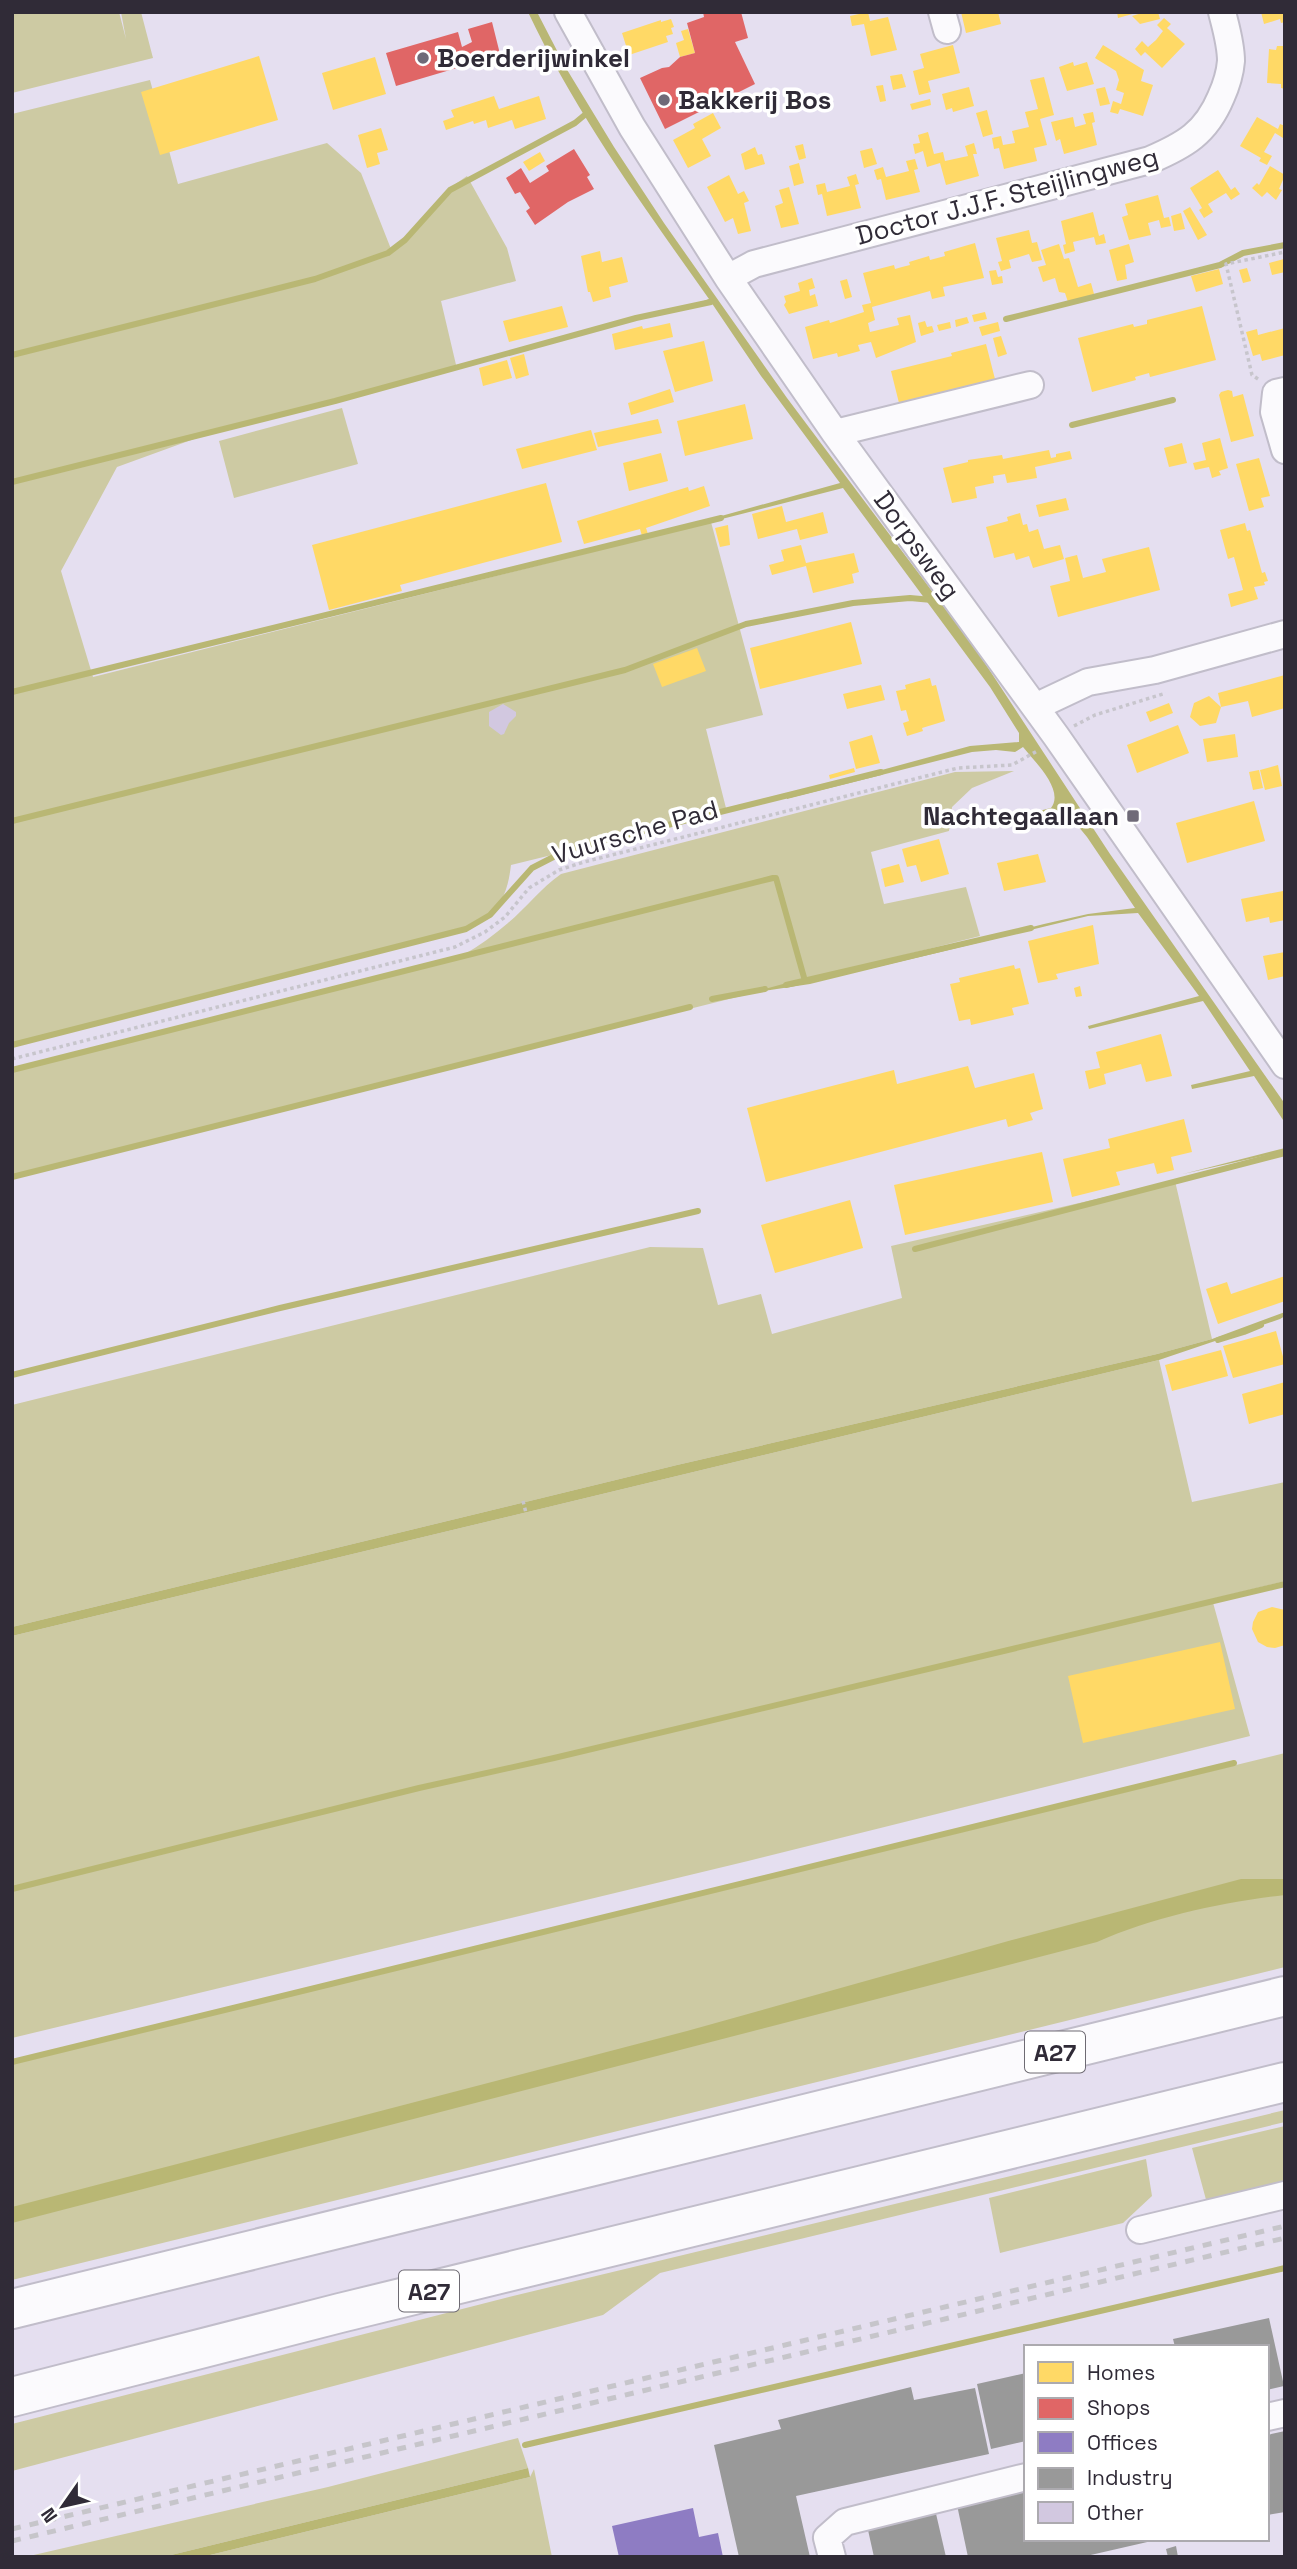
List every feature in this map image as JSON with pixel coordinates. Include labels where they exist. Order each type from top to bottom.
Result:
[{"type":"highway","name":"A27","points":[[12,2309],[1285,1996]]},
{"type":"highway","name":"A27","points":[[12,2397],[340,2313],[1285,2082]]},
{"type":"street","name":"Dorpsweg","points":[[568,12],[632,127],[728,278],[835,433],[1035,707],[1050,742],[1285,1065]]},
{"type":"street","name":"Doctor J.J.F. Steijlingweg","points":[[728,278],[754,264],[1150,160],[1175,149],[1196,135],[1210,120],[1227,84],[1231,61],[1222,12]]},
{"type":"street","points":[[835,433],[1030,385]]},
{"type":"street","points":[[1281,392],[1274,412],[1285,450]]},
{"type":"street","points":[[1035,707],[1088,682],[1156,670],[1285,634]]},
{"type":"street","points":[[1140,2230],[1285,2195]]},
{"type":"street","points":[[832,2557],[827,2538],[845,2522],[1024,2477]]},
{"type":"path","points":[[1281,392],[1252,374],[1226,264],[1285,252]]},
{"type":"path","name":"Vuursche Pad","points":[[12,1059],[455,947],[485,932],[505,917],[529,888],[559,870],[958,768],[1012,765],[1095,715],[1171,691]]},
{"type":"path","points":[[523,1501],[526,1513]]},
{"type":"shaded area","points":[[12,12],[119,12],[126,39],[121,12],[141,12],[153,58],[12,93]]},
{"type":"shaded area","points":[[528,12],[537,12],[566,68],[664,223],[787,398],[977,651],[1110,854],[1285,1104],[1285,1123],[1254,1076],[1192,1089],[1191,1085],[1250,1071],[1203,1001],[1089,1029],[1088,1026],[1199,996],[1138,913],[1088,916],[810,984],[750,993],[783,984],[810,982],[1088,914],[1135,908],[1087,837],[1068,814],[1052,812],[988,825],[965,824],[1002,820],[1051,808],[1054,793],[1051,784],[1023,747],[1015,752],[972,752],[787,799],[786,796],[970,746],[1019,742],[1019,733],[990,687],[843,488],[714,521],[714,518],[840,483],[761,376],[711,302],[686,310],[709,299],[589,123]]},
{"type":"shaded area","points":[[150,80],[178,184],[327,143],[361,173],[391,249],[424,222],[457,183],[467,176],[507,248],[516,281],[441,301],[457,369],[216,431],[117,467],[61,571],[93,677],[711,522],[763,715],[706,729],[727,812],[511,865],[505,891],[495,908],[455,932],[12,1046],[12,114]]},
{"type":"shaded area","points":[[342,408],[358,464],[234,498],[219,441]]},
{"type":"shaded area","points":[[1014,771],[972,788],[952,807],[949,831],[871,852],[884,904],[966,887],[980,936],[12,1179],[12,1070],[463,955],[503,927],[561,874],[955,772]]},
{"type":"shaded area","points":[[1285,1148],[1285,1151],[1183,1174]]},
{"type":"shaded area","points":[[1175,1181],[1212,1339],[677,1465],[12,1627],[12,1405],[650,1247],[703,1248],[718,1305],[761,1294],[772,1334],[902,1298],[891,1246]]},
{"type":"shaded area","points":[[1285,1312],[1285,1316],[1280,1319],[1159,1360],[12,1636],[12,1627],[677,1465],[1157,1354],[1212,1339]]},
{"type":"shaded area","points":[[1159,1360],[1192,1502],[1285,1482],[1285,1581],[1212,1599],[1250,1736],[748,1861],[12,2038],[12,1636]]},
{"type":"shaded area","points":[[1285,1753],[1285,1967],[12,2280],[12,2064]]},
{"type":"shaded area","points":[[1241,1879],[1285,1879],[1285,1895],[1189,1912],[1142,1925],[1097,1942],[12,2223],[12,2207],[687,2031]]},
{"type":"shaded area","points":[[1285,2110],[1285,2122],[660,2273],[603,2315],[12,2471],[12,2424],[513,2296]]},
{"type":"shaded area","points":[[1285,2126],[1285,2189],[1208,2207],[1192,2148]]},
{"type":"shaded area","points":[[1146,2159],[1152,2196],[1123,2223],[1000,2253],[989,2198]]},
{"type":"shaded area","points":[[518,2438],[528,2468],[163,2557],[25,2557],[328,2487]]},
{"type":"shaded area","points":[[528,2468],[530,2477],[202,2557],[163,2557]]},
{"type":"shaded area","points":[[534,2469],[552,2557],[202,2557],[530,2477]]},
{"type":"building: Homes","points":[[868,12],[870,21],[888,17],[897,50],[871,56],[864,24],[852,26],[850,16]]},
{"type":"building: Homes","points":[[961,12],[998,12],[1001,24],[966,33]]},
{"type":"building: Homes","points":[[1117,12],[1136,12],[1136,13],[1118,18]]},
{"type":"building: Homes","points":[[1158,12],[1160,19],[1140,24],[1132,16]]},
{"type":"building: Homes","points":[[1261,12],[1285,12],[1285,22],[1281,23],[1280,19],[1264,24]]},
{"type":"building: Homes","points":[[1164,18],[1171,24],[1167,28],[1185,44],[1162,68],[1145,52],[1141,56],[1135,49],[1142,41],[1148,47],[1156,40],[1163,31],[1157,25]]},
{"type":"building: Homes","points":[[671,19],[674,27],[671,28],[673,34],[666,36],[668,42],[629,55],[622,33]]},
{"type":"building: Homes","points":[[688,29],[695,53],[680,57],[676,43],[684,40],[681,31]]},
{"type":"building: Homes","points":[[953,45],[960,73],[928,81],[931,92],[919,95],[913,71],[924,68],[920,54]]},
{"type":"building: Homes","points":[[1103,45],[1144,70],[1141,81],[1153,85],[1143,116],[1120,109],[1118,114],[1110,112],[1113,101],[1121,104],[1124,93],[1116,90],[1119,80],[1116,71],[1095,58]]},
{"type":"building: Homes","points":[[1277,46],[1285,46],[1285,89],[1281,88],[1281,84],[1267,83],[1269,49],[1276,50]]},
{"type":"building: Homes","points":[[259,56],[278,120],[160,155],[141,92]]},
{"type":"building: Homes","points":[[375,57],[386,94],[333,110],[322,73]]},
{"type":"building: Homes","points":[[1073,62],[1074,66],[1087,62],[1094,84],[1067,91],[1059,67]]},
{"type":"building: Homes","points":[[902,74],[906,87],[893,90],[890,76]]},
{"type":"building: Homes","points":[[1044,77],[1054,115],[1040,119],[1047,145],[1034,148],[1037,161],[1004,169],[999,148],[994,149],[992,138],[1001,136],[1003,145],[1015,143],[1012,131],[1029,127],[1025,112],[1038,109],[1030,80]]},
{"type":"building: Homes","points":[[883,85],[886,101],[880,102],[876,86]]},
{"type":"building: Homes","points":[[969,87],[974,106],[953,112],[952,108],[946,110],[942,94]]},
{"type":"building: Homes","points":[[1105,87],[1110,104],[1100,106],[1096,89]]},
{"type":"building: Homes","points":[[494,96],[499,109],[539,96],[546,119],[515,129],[512,120],[488,128],[486,120],[474,124],[473,121],[446,130],[443,121],[454,117],[451,110]]},
{"type":"building: Homes","points":[[930,99],[931,105],[912,110],[910,104]]},
{"type":"building: Homes","points":[[987,110],[993,134],[983,137],[976,113]]},
{"type":"building: Homes","points":[[1093,112],[1095,122],[1092,123],[1097,145],[1064,154],[1060,139],[1056,141],[1051,122],[1073,117],[1075,127],[1086,124],[1083,114]]},
{"type":"building: Homes","points":[[713,113],[721,128],[702,139],[711,156],[688,168],[673,140],[695,128],[693,124]]},
{"type":"building: Homes","points":[[1257,117],[1278,129],[1280,124],[1285,126],[1283,138],[1275,133],[1264,152],[1272,156],[1267,165],[1259,161],[1261,158],[1240,146]]},
{"type":"building: Homes","points":[[381,128],[388,150],[377,153],[380,164],[367,168],[358,135]]},
{"type":"building: Homes","points":[[928,132],[934,154],[943,152],[945,161],[968,156],[965,146],[974,143],[977,154],[973,154],[979,176],[946,185],[940,163],[927,167],[923,151],[915,154],[913,144],[920,143],[918,135]]},
{"type":"building: Homes","points":[[803,144],[806,158],[799,160],[795,146]]},
{"type":"building: Homes","points":[[755,147],[758,155],[762,154],[765,164],[745,170],[741,154]]},
{"type":"building: Homes","points":[[872,148],[877,164],[864,168],[860,151]]},
{"type":"building: Homes","points":[[540,152],[545,161],[529,171],[523,162]]},
{"type":"building: Homes","points":[[915,159],[918,169],[914,170],[920,192],[886,200],[881,179],[877,180],[874,170],[883,167],[886,177],[909,171],[906,161]]},
{"type":"building: Homes","points":[[799,163],[804,183],[794,186],[789,166]]},
{"type":"building: Homes","points":[[1270,166],[1285,175],[1279,189],[1282,190],[1276,200],[1267,192],[1262,197],[1252,188],[1257,183],[1259,185]]},
{"type":"building: Homes","points":[[1218,170],[1231,190],[1235,187],[1240,194],[1231,200],[1226,193],[1208,204],[1213,212],[1204,218],[1199,210],[1202,208],[1190,188]]},
{"type":"building: Homes","points":[[856,174],[859,184],[855,185],[861,208],[827,216],[822,194],[818,195],[816,185],[825,183],[827,192],[850,186],[847,177]]},
{"type":"building: Homes","points":[[729,175],[738,194],[744,191],[749,201],[744,203],[751,231],[738,234],[733,218],[725,222],[707,187]]},
{"type":"building: Homes","points":[[789,187],[799,224],[781,228],[775,206],[783,203],[779,190]]},
{"type":"building: Homes","points":[[1158,195],[1164,218],[1169,217],[1171,226],[1161,228],[1159,220],[1148,223],[1151,235],[1129,240],[1122,217],[1128,215],[1125,204]]},
{"type":"building: Homes","points":[[1190,207],[1207,235],[1198,240],[1183,211]]},
{"type":"building: Homes","points":[[1093,212],[1099,236],[1104,234],[1106,243],[1096,245],[1094,237],[1073,242],[1075,251],[1065,254],[1063,245],[1066,244],[1061,221]]},
{"type":"building: Homes","points":[[1181,213],[1185,229],[1174,231],[1171,216]]},
{"type":"building: Homes","points":[[1029,230],[1032,243],[1037,242],[1042,260],[1032,262],[1029,254],[1009,260],[1011,268],[1001,271],[998,262],[1002,261],[996,238]]},
{"type":"building: Homes","points":[[975,243],[984,278],[943,287],[945,296],[932,299],[930,291],[872,307],[875,320],[868,323],[870,332],[899,325],[897,318],[910,315],[916,342],[876,358],[871,342],[858,345],[860,351],[838,357],[837,353],[813,359],[805,327],[829,320],[830,323],[864,312],[862,305],[871,303],[863,273],[894,265],[895,269],[929,256],[930,260],[945,256],[944,252]]},
{"type":"building: Homes","points":[[1059,244],[1064,259],[1069,258],[1078,287],[1091,283],[1094,294],[1068,302],[1065,293],[1059,292],[1055,278],[1043,282],[1038,267],[1046,265],[1041,250]]},
{"type":"building: Homes","points":[[1129,244],[1134,262],[1125,265],[1127,279],[1117,281],[1109,250]]},
{"type":"building: Homes","points":[[600,251],[602,262],[622,257],[628,282],[609,287],[611,297],[593,302],[588,292],[581,256]]},
{"type":"building: Homes","points":[[1284,259],[1285,272],[1272,275],[1269,263]]},
{"type":"building: Homes","points":[[1247,268],[1251,281],[1243,283],[1239,270]]},
{"type":"building: Homes","points":[[1219,269],[1223,284],[1196,292],[1191,276]]},
{"type":"building: Homes","points":[[996,270],[998,277],[1002,276],[1003,283],[992,285],[989,271]]},
{"type":"building: Homes","points":[[812,278],[815,288],[809,290],[810,296],[815,294],[818,306],[789,314],[784,305],[784,296],[800,291],[798,283]]},
{"type":"building: Homes","points":[[847,279],[852,297],[845,299],[840,281]]},
{"type":"building: Homes","points":[[562,306],[568,327],[509,342],[503,321]]},
{"type":"building: Homes","points":[[1202,306],[1216,360],[1150,377],[1149,373],[1135,377],[1136,380],[1092,392],[1078,338],[1133,324],[1134,327],[1147,324],[1147,320]]},
{"type":"building: Homes","points":[[985,312],[987,319],[974,322],[972,315]]},
{"type":"building: Homes","points":[[967,317],[969,323],[956,327],[955,320]]},
{"type":"building: Homes","points":[[925,321],[927,327],[932,326],[934,332],[921,336],[918,323]]},
{"type":"building: Homes","points":[[950,322],[951,328],[939,331],[937,325]]},
{"type":"building: Homes","points":[[998,322],[1000,331],[982,336],[979,327]]},
{"type":"building: Homes","points":[[670,323],[673,337],[615,350],[612,334],[642,326],[643,329]]},
{"type":"building: Homes","points":[[1285,328],[1285,355],[1262,361],[1260,354],[1253,356],[1246,332],[1257,329],[1258,335]]},
{"type":"building: Homes","points":[[1001,336],[1007,354],[998,357],[993,338]]},
{"type":"building: Homes","points":[[704,341],[713,381],[675,392],[663,351]]},
{"type":"building: Homes","points":[[986,344],[996,383],[960,391],[959,388],[899,403],[891,371],[952,356],[951,353]]},
{"type":"building: Homes","points":[[524,354],[529,375],[516,379],[510,358]]},
{"type":"building: Homes","points":[[507,360],[512,378],[483,386],[479,368]]},
{"type":"building: Homes","points":[[670,389],[674,402],[631,415],[628,403]]},
{"type":"building: Homes","points":[[1228,390],[1232,391],[1233,397],[1243,394],[1254,436],[1231,442],[1219,395]]},
{"type":"building: Homes","points":[[745,404],[753,439],[685,456],[677,421]]},
{"type":"building: Homes","points":[[658,419],[662,433],[598,447],[594,433]]},
{"type":"building: Homes","points":[[591,430],[597,450],[522,469],[516,449]]},
{"type":"building: Homes","points":[[1220,438],[1228,468],[1219,471],[1221,475],[1212,478],[1209,467],[1195,470],[1193,463],[1206,460],[1202,443]]},
{"type":"building: Homes","points":[[1182,443],[1187,463],[1169,467],[1164,448]]},
{"type":"building: Homes","points":[[1049,450],[1051,458],[1070,451],[1072,459],[1035,467],[1037,478],[1007,483],[1005,474],[993,476],[994,483],[975,487],[977,498],[952,503],[943,468],[968,460],[1002,455],[1003,459]]},
{"type":"building: Homes","points":[[661,453],[668,481],[629,491],[623,463]]},
{"type":"building: Homes","points":[[1259,458],[1270,496],[1261,498],[1264,507],[1249,511],[1236,464]]},
{"type":"building: Homes","points":[[546,483],[562,542],[400,585],[402,591],[329,610],[312,545]]},
{"type":"building: Homes","points":[[704,486],[710,506],[646,528],[648,534],[642,536],[640,529],[584,544],[577,521],[688,487],[689,491]]},
{"type":"building: Homes","points":[[1066,498],[1069,510],[1039,517],[1036,505]]},
{"type":"building: Homes","points":[[782,506],[786,522],[823,512],[828,533],[800,540],[797,529],[758,539],[752,514]]},
{"type":"building: Homes","points":[[1020,513],[1023,525],[1027,524],[1029,532],[1038,529],[1044,549],[1060,545],[1064,559],[1033,568],[1029,556],[1016,560],[1014,553],[994,558],[986,527],[1008,521],[1007,517]]},
{"type":"building: Homes","points":[[1245,523],[1247,531],[1250,530],[1262,573],[1265,572],[1268,581],[1264,582],[1265,585],[1254,587],[1258,599],[1231,607],[1228,594],[1243,590],[1234,557],[1228,559],[1220,530]]},
{"type":"building: Homes","points":[[728,525],[730,545],[720,547],[715,528]]},
{"type":"building: Homes","points":[[801,545],[806,563],[854,553],[859,572],[852,574],[854,583],[813,593],[806,566],[772,575],[769,565],[784,561],[781,550]]},
{"type":"building: Homes","points":[[1149,547],[1160,590],[1058,617],[1050,586],[1070,581],[1065,558],[1077,555],[1083,578],[1106,572],[1102,559]]},
{"type":"building: Homes","points":[[851,622],[862,664],[760,689],[750,648]]},
{"type":"building: Homes","points":[[697,648],[706,671],[662,687],[653,664]]},
{"type":"building: Homes","points":[[1285,675],[1285,708],[1252,717],[1248,701],[1221,707],[1218,693]]},
{"type":"building: Homes","points":[[930,678],[932,686],[936,685],[945,721],[907,736],[903,723],[909,721],[906,710],[901,711],[896,691],[906,689],[905,685]]},
{"type":"building: Homes","points":[[881,685],[885,700],[847,709],[843,694]]},
{"type":"building: Homes","points":[[1209,696],[1221,707],[1216,723],[1200,726],[1190,717],[1194,703]]},
{"type":"building: Homes","points":[[1169,703],[1173,713],[1150,722],[1146,712]]},
{"type":"building: Homes","points":[[1178,725],[1189,753],[1137,773],[1127,745]]},
{"type":"building: Homes","points":[[1235,734],[1238,757],[1207,762],[1203,739]]},
{"type":"building: Homes","points":[[872,735],[880,763],[856,769],[849,742]]},
{"type":"building: Homes","points":[[1278,765],[1282,786],[1265,790],[1260,770]]},
{"type":"building: Homes","points":[[854,768],[855,772],[830,779],[829,775]]},
{"type":"building: Homes","points":[[1259,770],[1263,788],[1253,790],[1249,772]]},
{"type":"building: Homes","points":[[1254,801],[1265,841],[1187,863],[1176,823]]},
{"type":"building: Homes","points":[[939,839],[949,874],[921,882],[916,865],[907,867],[902,849]]},
{"type":"building: Homes","points":[[1038,854],[1046,882],[1004,891],[997,863]]},
{"type":"building: Homes","points":[[899,864],[904,882],[885,887],[881,869]]},
{"type":"building: Homes","points":[[1283,891],[1285,920],[1270,923],[1269,917],[1246,922],[1241,899]]},
{"type":"building: Homes","points":[[1093,925],[1099,964],[1056,974],[1058,979],[1038,983],[1028,941]]},
{"type":"building: Homes","points":[[1285,952],[1285,976],[1268,980],[1263,956]]},
{"type":"building: Homes","points":[[1014,965],[1015,969],[1020,968],[1029,1004],[1012,1008],[1014,1015],[971,1025],[970,1019],[959,1021],[950,984],[960,982],[959,978]]},
{"type":"building: Homes","points":[[1080,986],[1082,996],[1076,997],[1074,988]]},
{"type":"building: Homes","points":[[1161,1034],[1172,1076],[1146,1082],[1141,1064],[1104,1074],[1106,1084],[1089,1089],[1085,1071],[1100,1068],[1096,1052]]},
{"type":"building: Homes","points":[[968,1066],[975,1088],[1034,1073],[1043,1109],[1030,1113],[1033,1120],[1008,1127],[1006,1119],[766,1182],[747,1108],[894,1070],[897,1084]]},
{"type":"building: Homes","points":[[1184,1119],[1192,1152],[1171,1157],[1174,1170],[1157,1174],[1154,1163],[1116,1172],[1120,1185],[1072,1197],[1063,1159],[1110,1148],[1108,1139]]},
{"type":"building: Homes","points":[[1042,1152],[1053,1202],[905,1235],[894,1185]]},
{"type":"building: Homes","points":[[850,1200],[863,1248],[775,1273],[761,1225]]},
{"type":"building: Homes","points":[[1285,1276],[1285,1301],[1218,1324],[1206,1289],[1227,1282],[1231,1294]]},
{"type":"building: Homes","points":[[1276,1331],[1285,1364],[1233,1378],[1223,1346]]},
{"type":"building: Homes","points":[[1221,1350],[1228,1376],[1172,1391],[1165,1365]]},
{"type":"building: Homes","points":[[1285,1382],[1285,1414],[1249,1424],[1242,1394]]},
{"type":"building: Homes","points":[[1272,1607],[1285,1610],[1285,1645],[1275,1648],[1258,1642],[1252,1629],[1258,1612]]},
{"type":"building: Homes","points":[[1220,1642],[1235,1709],[1083,1743],[1068,1676]]},
{"type":"building: Shops","points":[[703,12],[741,12],[748,38],[735,42],[755,84],[665,129],[640,78],[669,67],[680,57],[695,53],[687,23],[704,17]]},
{"type":"building: Shops","points":[[492,22],[499,50],[498,60],[489,60],[487,54],[473,58],[473,54],[465,57],[467,65],[396,86],[386,53],[458,32],[462,47],[472,42],[468,29]]},
{"type":"building: Shops","points":[[574,149],[590,175],[587,177],[594,189],[568,202],[535,225],[526,211],[530,208],[520,192],[515,194],[506,178],[521,168],[530,183],[549,171],[546,166]]},
{"type":"building: Offices","points":[[693,2508],[699,2537],[718,2533],[723,2557],[619,2557],[612,2526]]},
{"type":"building: Industry","points":[[1269,2318],[1284,2386],[1269,2390],[1269,2345],[1174,2345],[1173,2339]]},
{"type":"building: Industry","points":[[1024,2373],[1024,2441],[991,2449],[977,2384]]},
{"type":"building: Industry","points":[[911,2387],[914,2400],[975,2388],[989,2454],[796,2496],[810,2557],[739,2557],[714,2445],[781,2429],[778,2420]]},
{"type":"building: Industry","points":[[1285,2431],[1285,2512],[1269,2515],[1269,2435]]},
{"type":"building: Industry","points":[[1024,2490],[1024,2541],[1152,2541],[1082,2557],[968,2557],[957,2505]]},
{"type":"building: Industry","points":[[934,2505],[946,2557],[874,2557],[866,2521]]},
{"type":"building: Industry","points":[[1176,2546],[1178,2557],[1168,2557],[1166,2549]]},
{"type":"building: Other","points":[[503,704],[516,712],[516,716],[501,735],[489,726],[489,712]]},
{"type":"waterway","points":[[12,355],[315,279],[388,253],[405,240],[450,190],[575,123],[587,113]]},
{"type":"waterway","points":[[1006,319],[1220,265],[1243,253],[1285,245]]},
{"type":"waterway","points":[[12,482],[335,401],[636,318],[711,302]]},
{"type":"waterway","points":[[1072,425],[1173,400]]},
{"type":"waterway","points":[[12,692],[721,518]]},
{"type":"waterway","points":[[12,821],[625,670],[746,624],[853,603],[910,598],[932,600]]},
{"type":"waterway","points":[[12,1045],[466,929],[490,915],[532,868],[567,850],[881,772]]},
{"type":"waterway","points":[[12,1070],[773,878],[776,878],[805,981]]},
{"type":"waterway","points":[[786,985],[1031,928]]},
{"type":"waterway","points":[[712,999],[765,989]]},
{"type":"waterway","points":[[12,1177],[690,1007]]},
{"type":"waterway","points":[[915,1249],[1285,1153]]},
{"type":"waterway","points":[[12,1375],[280,1308],[698,1211]]},
{"type":"waterway","points":[[1218,1340],[1261,1325]]},
{"type":"waterway","points":[[12,1889],[419,1788],[1285,1584]]},
{"type":"waterway","points":[[12,2062],[1234,1763]]},
{"type":"waterway","points":[[525,2445],[1285,2268]]},
{"type":"railway","points":[[12,2529],[1285,2226]]},
{"type":"railway","points":[[12,2541],[1285,2238]]},
{"type":"place","name":"Boerderijwinkel","points":[[423,58]]},
{"type":"place","name":"Bakkerij Bos","points":[[664,100]]},
{"type":"place","name":"Nachtegaallaan","points":[[1133,816]]}]
